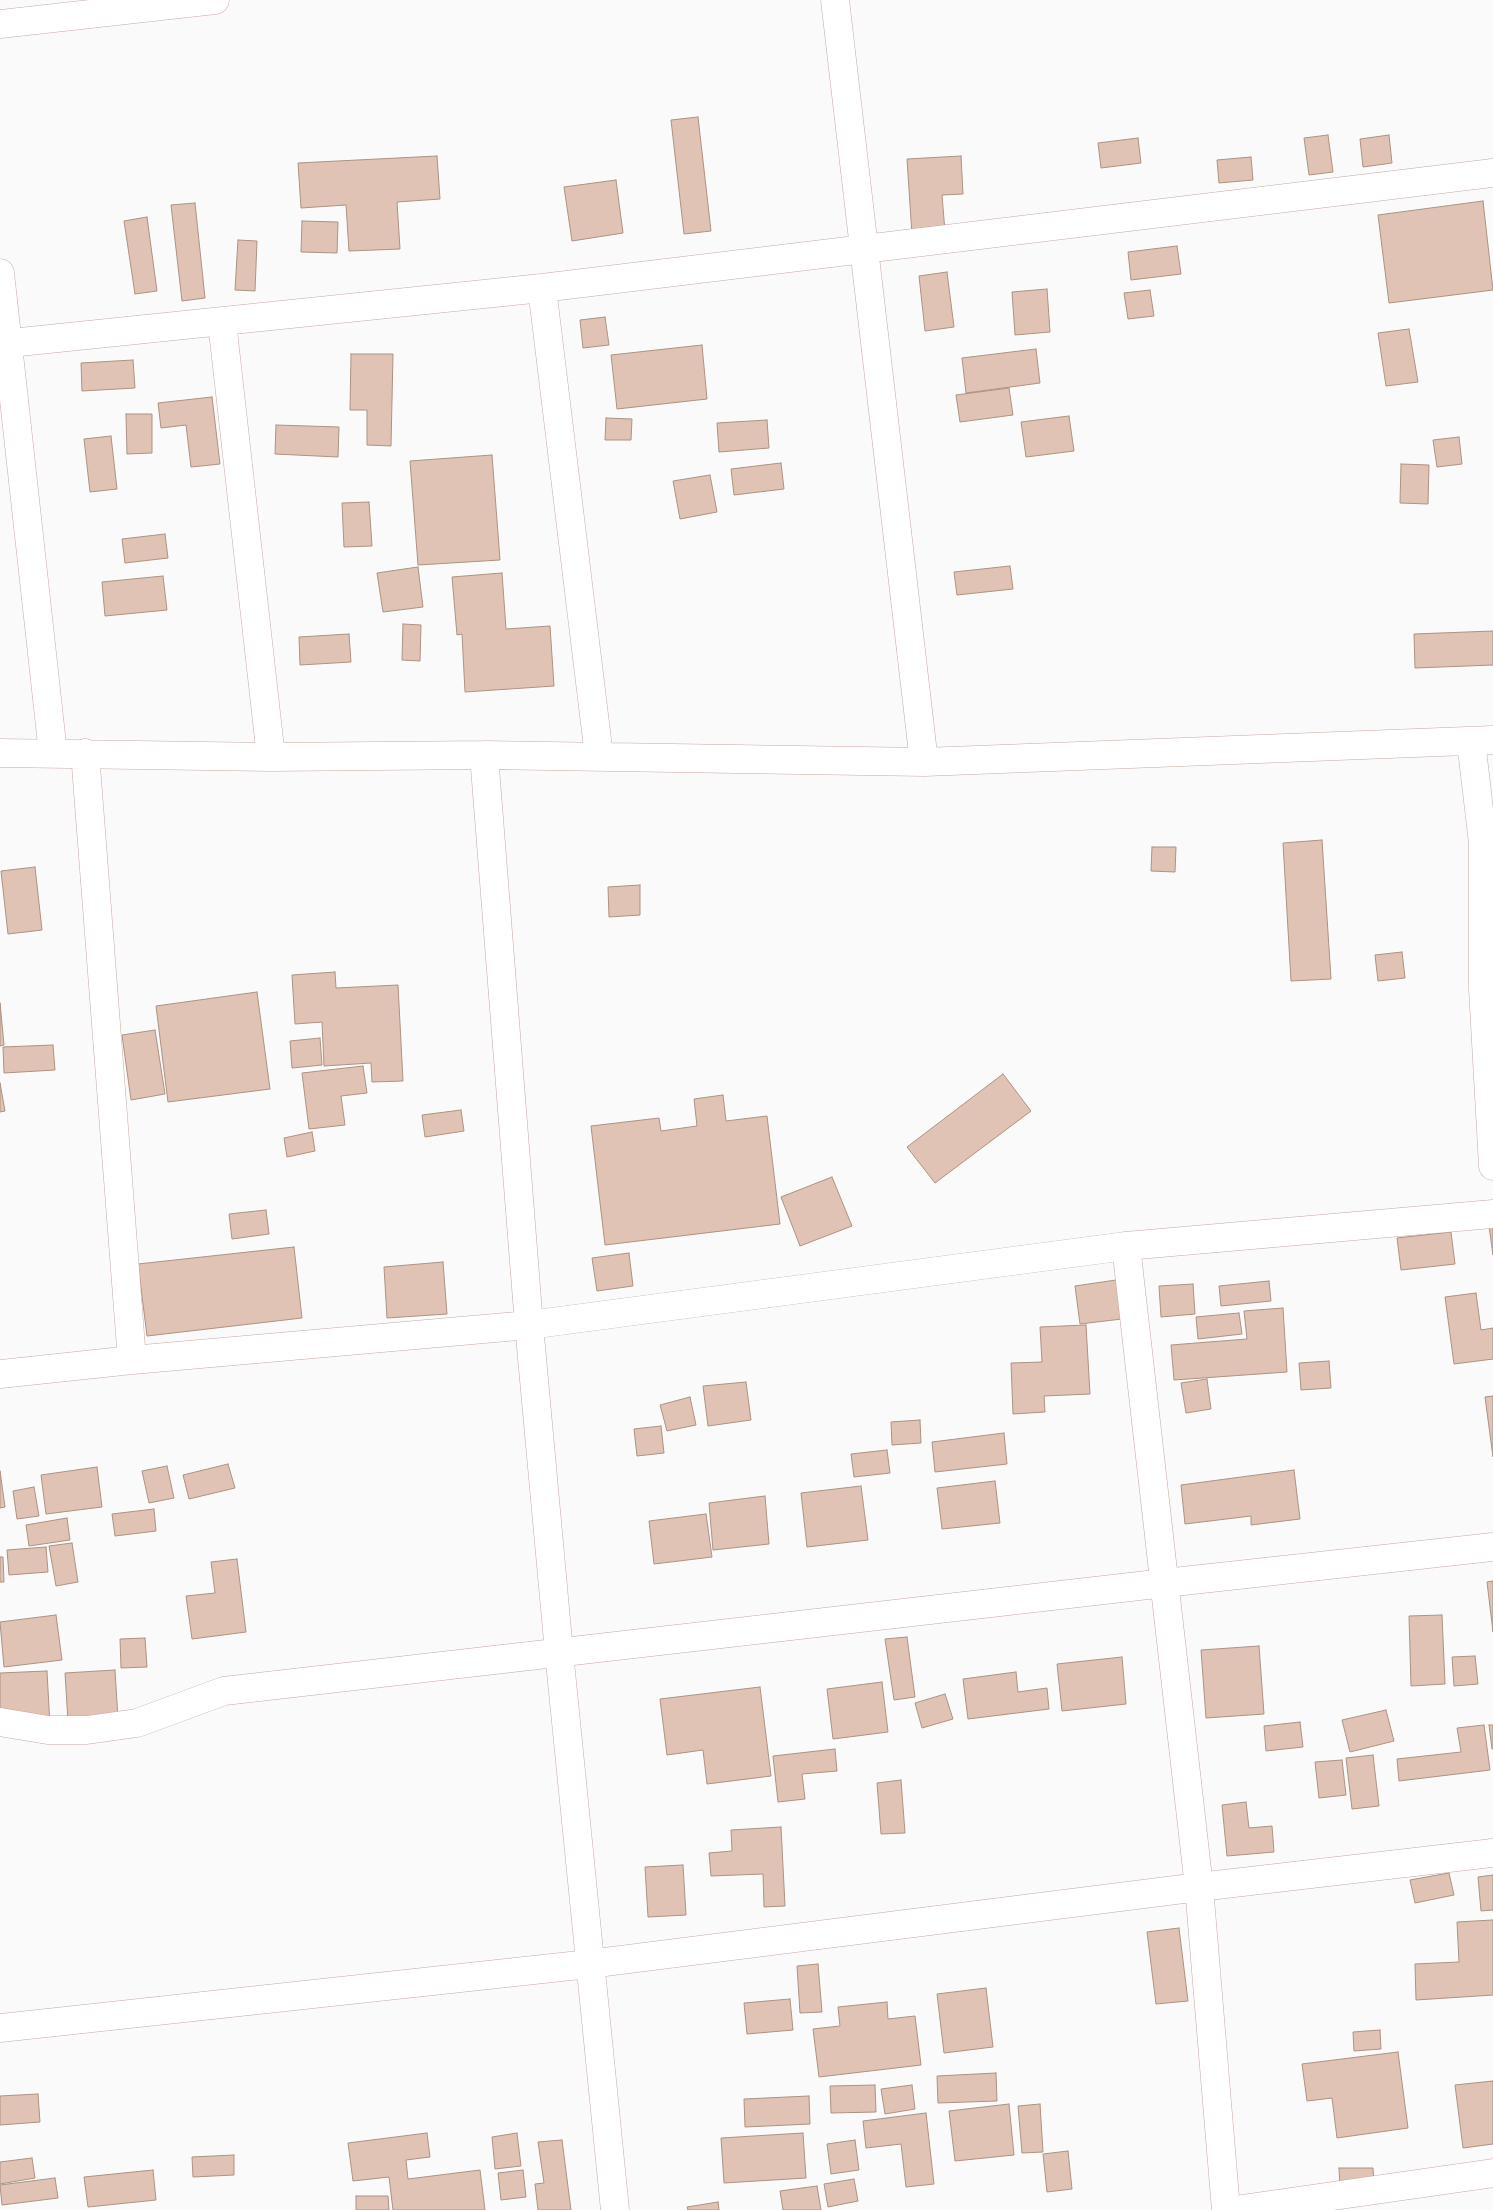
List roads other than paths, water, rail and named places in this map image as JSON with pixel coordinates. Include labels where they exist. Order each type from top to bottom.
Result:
[{"type":"street","points":[[0,24],[215,0]]},
{"type":"street","points":[[835,0],[924,762]]},
{"type":"street","points":[[4,344],[542,288],[1493,173]]},
{"type":"street","points":[[0,273],[4,344],[53,753]]},
{"type":"street","points":[[542,288],[598,756]]},
{"type":"street","points":[[222,322],[271,757]]},
{"type":"street","points":[[0,753],[271,757],[598,756],[924,762],[1482,741],[1483,989],[1493,1166]]},
{"type":"street","points":[[85,753],[132,1360]]},
{"type":"street","points":[[484,755],[529,1325],[589,1964],[615,2210]]},
{"type":"street","points":[[0,1374],[132,1360],[529,1325],[1126,1246],[1493,1214]]},
{"type":"street","points":[[1126,1246],[1199,1887],[1226,2210]]},
{"type":"street","points":[[0,1722],[48,1730],[87,1730],[137,1723],[224,1691],[1493,1547]]},
{"type":"street","points":[[0,2028],[589,1964],[1199,1887],[1493,1853]]},
{"type":"street","points":[[1235,2210],[1493,2173]]}]
